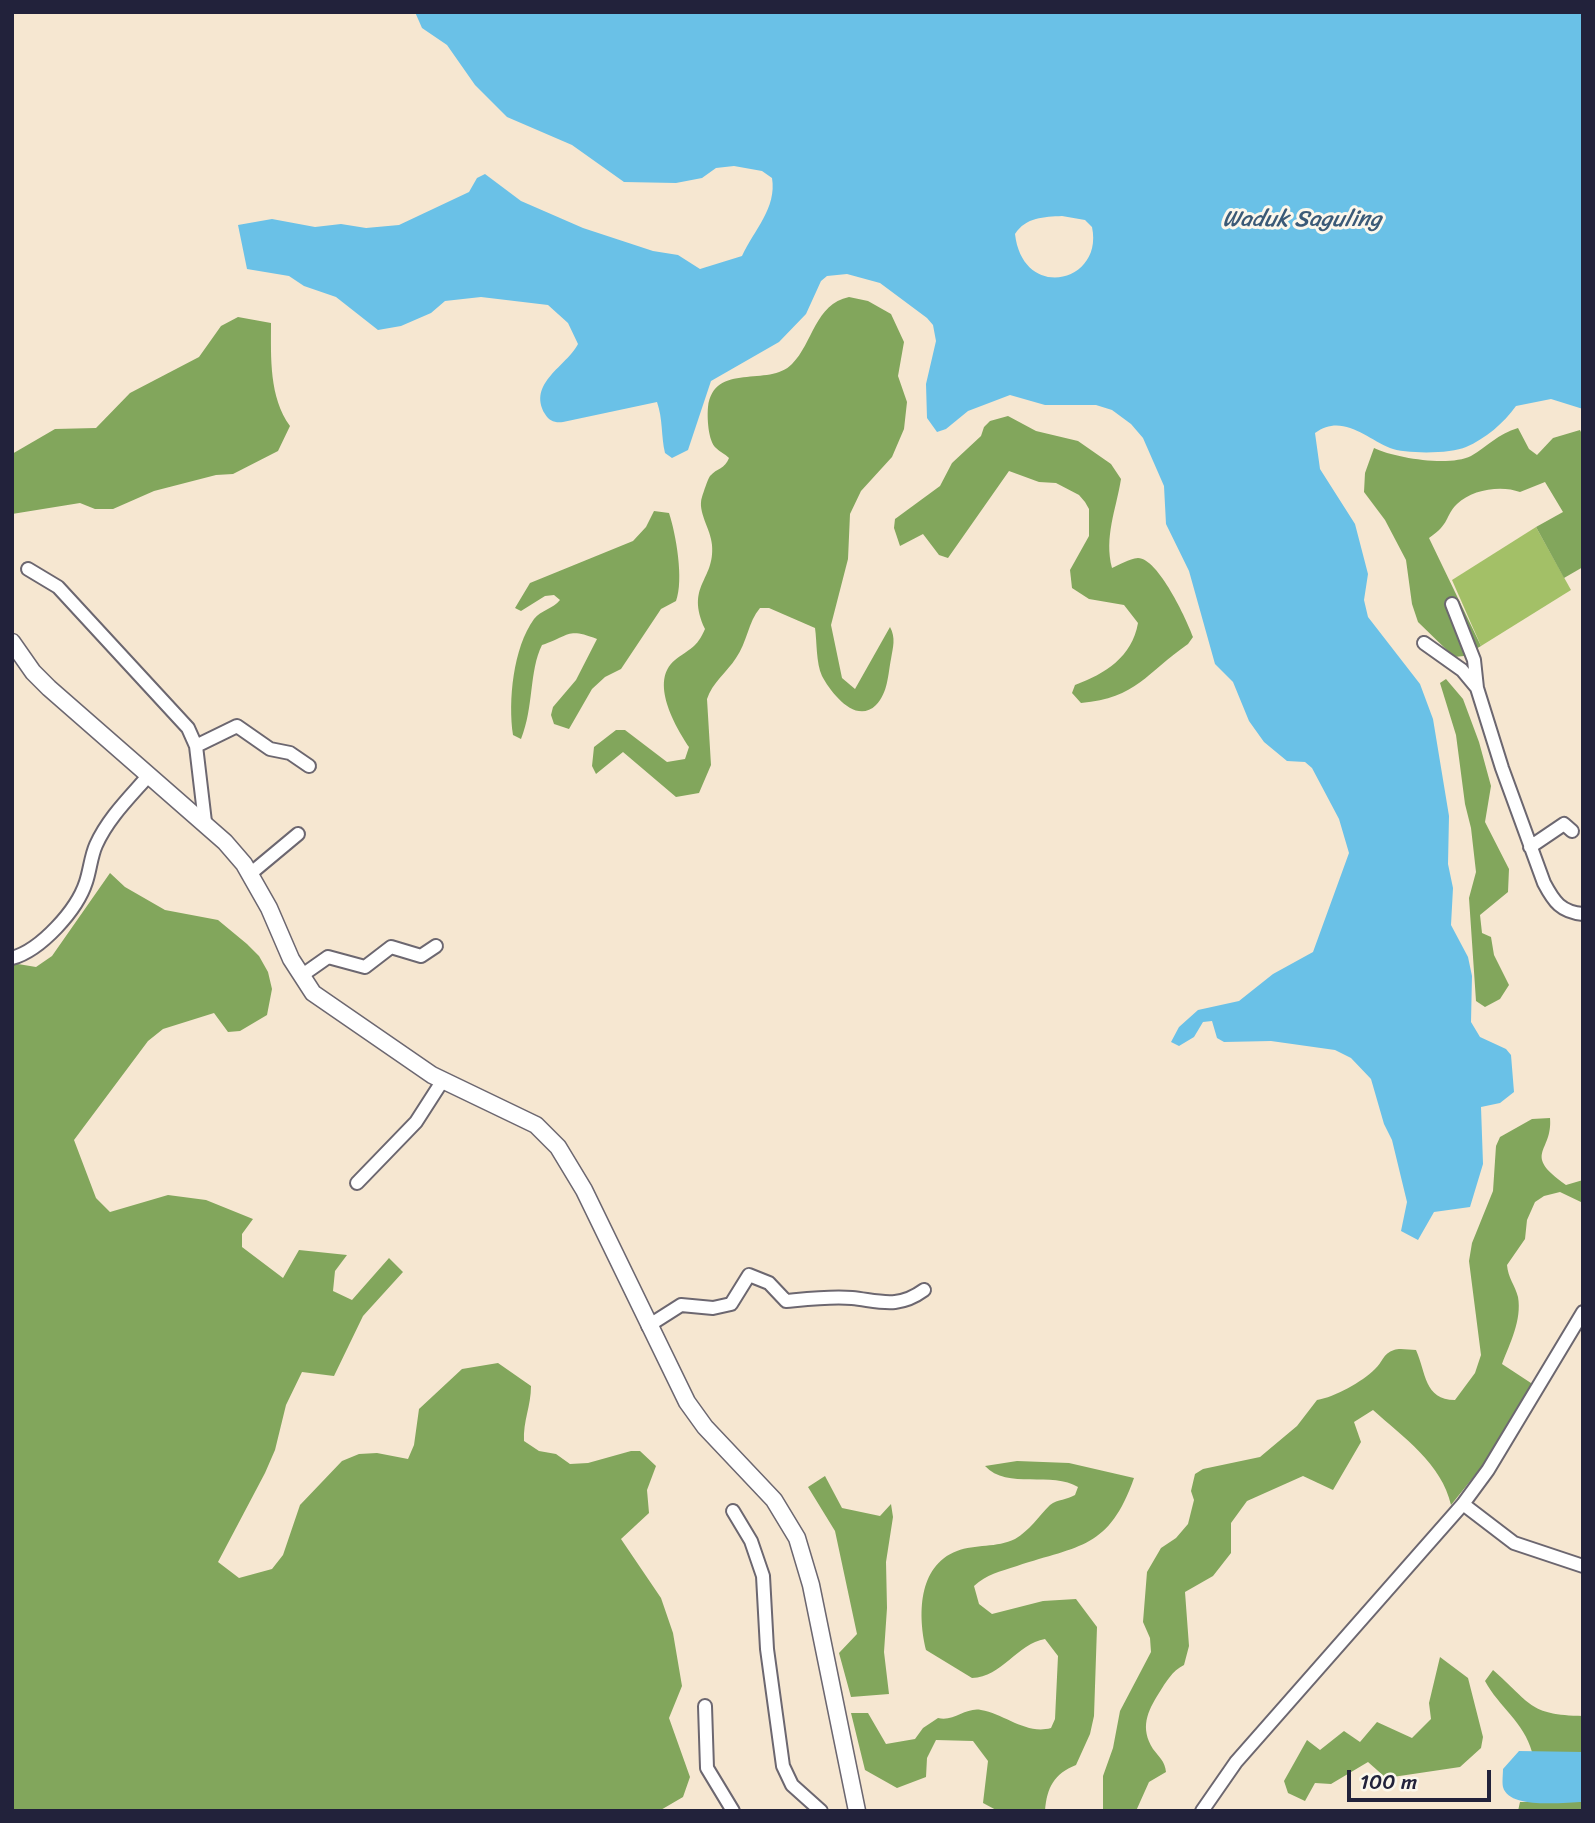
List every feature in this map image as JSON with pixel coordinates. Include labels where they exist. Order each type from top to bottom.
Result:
[{"type":"main road","points":[[12,642],[33,672],[49,688],[225,842],[250,874],[301,976],[320,998],[443,1080],[536,1125],[558,1147],[589,1200],[687,1402],[705,1427],[774,1500],[797,1538],[811,1585],[857,1811]]},
{"type":"street","points":[[28,569],[58,587],[188,728],[196,746],[205,822]]},
{"type":"street","points":[[1452,604],[1474,660],[1478,688],[1530,847],[1553,900],[1564,911],[1583,915]]},
{"type":"street","points":[[1424,643],[1462,670],[1478,688]]},
{"type":"street","points":[[196,746],[237,726],[270,749],[290,753],[309,766]]},
{"type":"street","points":[[12,958],[39,946],[78,898],[86,882],[96,846],[105,829],[149,775]]},
{"type":"street","points":[[1530,847],[1564,824],[1572,831]]},
{"type":"street","points":[[250,874],[298,834]]},
{"type":"street","points":[[301,976],[328,957],[346,959],[365,967],[391,947],[421,956],[436,946]]},
{"type":"street","points":[[357,1183],[416,1122],[443,1080]]},
{"type":"street","points":[[648,1326],[681,1305],[713,1308],[731,1304],[749,1275],[769,1283],[786,1301],[851,1298],[874,1304],[912,1299],[924,1290]]},
{"type":"street","points":[[1202,1811],[1236,1762],[1462,1504],[1488,1470],[1583,1312]]},
{"type":"street","points":[[1462,1504],[1514,1543],[1583,1566]]},
{"type":"street","points":[[733,1511],[751,1541],[764,1576],[766,1649],[783,1766],[792,1785],[821,1811]]},
{"type":"street","points":[[705,1706],[707,1768],[733,1811]]},
{"type":"green space","points":[[849,297],[868,301],[891,314],[904,342],[898,376],[907,402],[904,429],[892,457],[861,491],[850,514],[848,559],[831,625],[842,678],[855,689],[890,627],[893,647],[883,695],[876,705],[868,710],[852,709],[831,691],[822,676],[815,628],[769,608],[760,608],[740,652],[712,688],[707,699],[711,765],[699,793],[676,797],[623,752],[596,774],[592,766],[594,747],[616,730],[625,730],[667,762],[685,759],[689,747],[667,704],[664,680],[675,660],[696,644],[705,629],[698,602],[712,557],[712,545],[701,503],[710,476],[729,458],[713,445],[710,435],[708,407],[712,393],[720,384],[731,380],[782,371],[792,364],[829,307]]},
{"type":"green space","points":[[238,317],[271,323],[271,363],[275,390],[283,415],[290,426],[278,451],[233,474],[216,475],[154,491],[113,509],[95,509],[80,503],[12,514],[12,454],[55,429],[96,428],[130,393],[199,357],[221,326]]},
{"type":"green space","points":[[1008,416],[1036,431],[1078,441],[1111,464],[1121,479],[1110,534],[1112,568],[1138,558],[1146,561],[1171,591],[1193,637],[1140,682],[1115,696],[1081,703],[1072,693],[1075,685],[1116,663],[1130,645],[1138,623],[1124,605],[1089,599],[1072,588],[1070,570],[1089,536],[1089,509],[1079,495],[1056,483],[1039,482],[1009,471],[948,558],[939,555],[923,534],[900,546],[894,528],[895,519],[940,486],[952,463],[981,436],[990,421]]},
{"type":"green space","points":[[1518,428],[1529,449],[1537,455],[1553,438],[1580,430],[1583,436],[1583,567],[1564,578],[1536,527],[1563,512],[1545,482],[1520,492],[1487,490],[1463,499],[1441,528],[1429,538],[1481,646],[1464,656],[1454,657],[1418,622],[1412,604],[1406,560],[1385,520],[1364,492],[1365,473],[1374,448],[1422,460],[1450,461],[1471,456]]},
{"type":"green space","points":[[654,511],[669,513],[672,522],[679,569],[676,601],[661,609],[621,669],[605,677],[592,689],[569,729],[554,724],[551,715],[553,707],[576,680],[597,639],[574,633],[542,645],[535,666],[525,727],[521,739],[513,735],[512,691],[521,645],[534,619],[560,600],[554,595],[545,596],[521,611],[515,608],[530,583],[633,541],[646,527]]},
{"type":"green space","points":[[1536,527],[1571,590],[1481,646],[1452,580]]},
{"type":"green space","points":[[1446,679],[1463,699],[1479,742],[1491,786],[1485,822],[1509,869],[1508,892],[1480,915],[1482,933],[1491,937],[1494,955],[1509,985],[1500,999],[1485,1007],[1476,1001],[1469,898],[1476,872],[1456,735],[1440,683]]},
{"type":"green space","points":[[110,873],[125,887],[165,910],[218,920],[259,956],[268,972],[272,989],[267,1015],[240,1031],[228,1032],[214,1013],[163,1029],[148,1041],[74,1140],[96,1198],[110,1212],[168,1195],[206,1200],[253,1219],[242,1234],[242,1247],[283,1278],[299,1250],[347,1255],[335,1271],[333,1291],[352,1300],[389,1258],[403,1272],[363,1316],[334,1376],[302,1372],[286,1405],[275,1450],[265,1473],[218,1562],[239,1578],[272,1569],[283,1555],[300,1505],[342,1461],[359,1454],[377,1453],[408,1459],[414,1445],[419,1409],[462,1369],[498,1363],[531,1386],[524,1441],[539,1451],[556,1454],[570,1464],[588,1463],[640,1451],[656,1466],[647,1490],[649,1513],[621,1539],[661,1598],[673,1633],[682,1686],[669,1718],[690,1777],[683,1797],[659,1811],[12,1811],[12,963],[36,967],[52,956]]},
{"type":"green space","points":[[1550,1118],[1550,1130],[1542,1159],[1545,1166],[1566,1185],[1583,1180],[1583,1203],[1560,1192],[1544,1196],[1535,1202],[1527,1220],[1525,1239],[1507,1265],[1519,1306],[1514,1331],[1502,1364],[1534,1385],[1491,1455],[1451,1505],[1446,1490],[1430,1464],[1373,1410],[1354,1422],[1361,1442],[1333,1490],[1303,1476],[1247,1501],[1231,1523],[1231,1553],[1213,1576],[1185,1592],[1189,1646],[1184,1665],[1167,1681],[1148,1714],[1146,1727],[1149,1741],[1163,1762],[1166,1772],[1149,1782],[1136,1811],[1103,1811],[1103,1776],[1113,1748],[1120,1711],[1151,1652],[1150,1638],[1143,1622],[1147,1572],[1161,1548],[1176,1538],[1188,1524],[1194,1500],[1191,1491],[1195,1474],[1203,1469],[1260,1457],[1297,1426],[1317,1400],[1356,1384],[1375,1369],[1387,1353],[1394,1350],[1416,1350],[1432,1390],[1445,1399],[1455,1400],[1475,1373],[1481,1355],[1469,1261],[1472,1243],[1493,1191],[1496,1146],[1500,1137],[1532,1119]]},
{"type":"green space","points":[[1017,1461],[1069,1463],[1134,1478],[1114,1519],[1103,1532],[1090,1541],[994,1574],[974,1586],[979,1604],[992,1614],[1043,1601],[1076,1599],[1097,1627],[1094,1716],[1090,1734],[1076,1765],[1053,1782],[1045,1811],[998,1811],[983,1803],[988,1761],[973,1741],[936,1740],[927,1758],[926,1777],[897,1788],[865,1770],[851,1713],[868,1713],[886,1744],[915,1739],[923,1728],[938,1718],[949,1718],[976,1710],[990,1712],[1033,1729],[1051,1728],[1055,1719],[1058,1656],[1045,1639],[1026,1647],[992,1672],[972,1678],[926,1650],[923,1637],[924,1594],[934,1568],[944,1558],[964,1549],[1001,1544],[1015,1539],[1050,1505],[1075,1495],[1078,1487],[1068,1482],[1005,1477],[985,1466]]},
{"type":"green space","points":[[825,1476],[842,1508],[880,1516],[891,1504],[893,1517],[886,1562],[884,1652],[889,1694],[851,1697],[839,1653],[857,1634],[835,1531],[808,1487]]},
{"type":"green space","points":[[1440,1657],[1468,1678],[1483,1737],[1481,1748],[1460,1767],[1386,1778],[1368,1762],[1331,1784],[1315,1783],[1305,1801],[1288,1793],[1284,1781],[1307,1740],[1320,1750],[1344,1731],[1360,1742],[1377,1722],[1412,1738],[1431,1719],[1429,1703]]},
{"type":"green space","points":[[1493,1670],[1540,1710],[1583,1716],[1583,1752],[1532,1752],[1523,1732],[1485,1681]]},
{"type":"green space","points":[[1520,1802],[1583,1802],[1583,1811],[1518,1811]]},
{"type":"water","name":"Waduk Saguling","points":[[415,12],[1583,12],[1583,409],[1551,399],[1516,406],[1500,424],[1480,440],[1466,447],[1439,452],[1397,450],[1344,426],[1325,427],[1315,433],[1320,469],[1355,524],[1368,574],[1364,600],[1368,617],[1420,684],[1433,719],[1449,816],[1448,864],[1453,888],[1451,925],[1468,957],[1472,976],[1471,1022],[1480,1037],[1506,1049],[1511,1055],[1514,1092],[1500,1103],[1481,1107],[1483,1164],[1470,1207],[1434,1212],[1418,1240],[1401,1231],[1407,1202],[1392,1140],[1384,1124],[1371,1079],[1351,1058],[1335,1050],[1271,1041],[1224,1042],[1217,1038],[1212,1021],[1203,1022],[1194,1037],[1179,1046],[1171,1042],[1179,1027],[1198,1010],[1239,1001],[1273,974],[1313,952],[1349,853],[1339,819],[1312,768],[1305,762],[1287,761],[1264,742],[1249,721],[1233,682],[1215,664],[1189,571],[1166,524],[1164,486],[1143,438],[1131,424],[1112,410],[1096,405],[1045,405],[1010,395],[968,411],[946,429],[937,432],[927,418],[926,384],[936,341],[933,325],[880,283],[847,274],[827,276],[821,281],[806,314],[779,342],[711,381],[688,450],[672,458],[665,453],[657,402],[563,422],[553,421],[547,416],[541,403],[541,393],[551,376],[578,344],[568,323],[548,305],[481,297],[445,301],[431,313],[401,326],[378,330],[336,297],[304,286],[289,276],[247,269],[238,225],[272,219],[315,227],[341,224],[366,228],[399,225],[469,192],[477,178],[485,174],[521,201],[583,228],[653,251],[678,255],[700,269],[742,256],[768,209],[773,189],[772,178],[762,171],[734,166],[716,168],[702,178],[676,183],[624,182],[572,145],[507,117],[475,85],[447,45],[422,28]],"holes":[[[1055,216],[1085,220],[1092,227],[1092,246],[1086,261],[1075,272],[1061,277],[1046,276],[1032,269],[1021,256],[1015,234],[1024,224]]]},
{"type":"water","points":[[1519,1751],[1583,1752],[1583,1802],[1526,1802],[1507,1794],[1503,1787],[1503,1769]]}]
